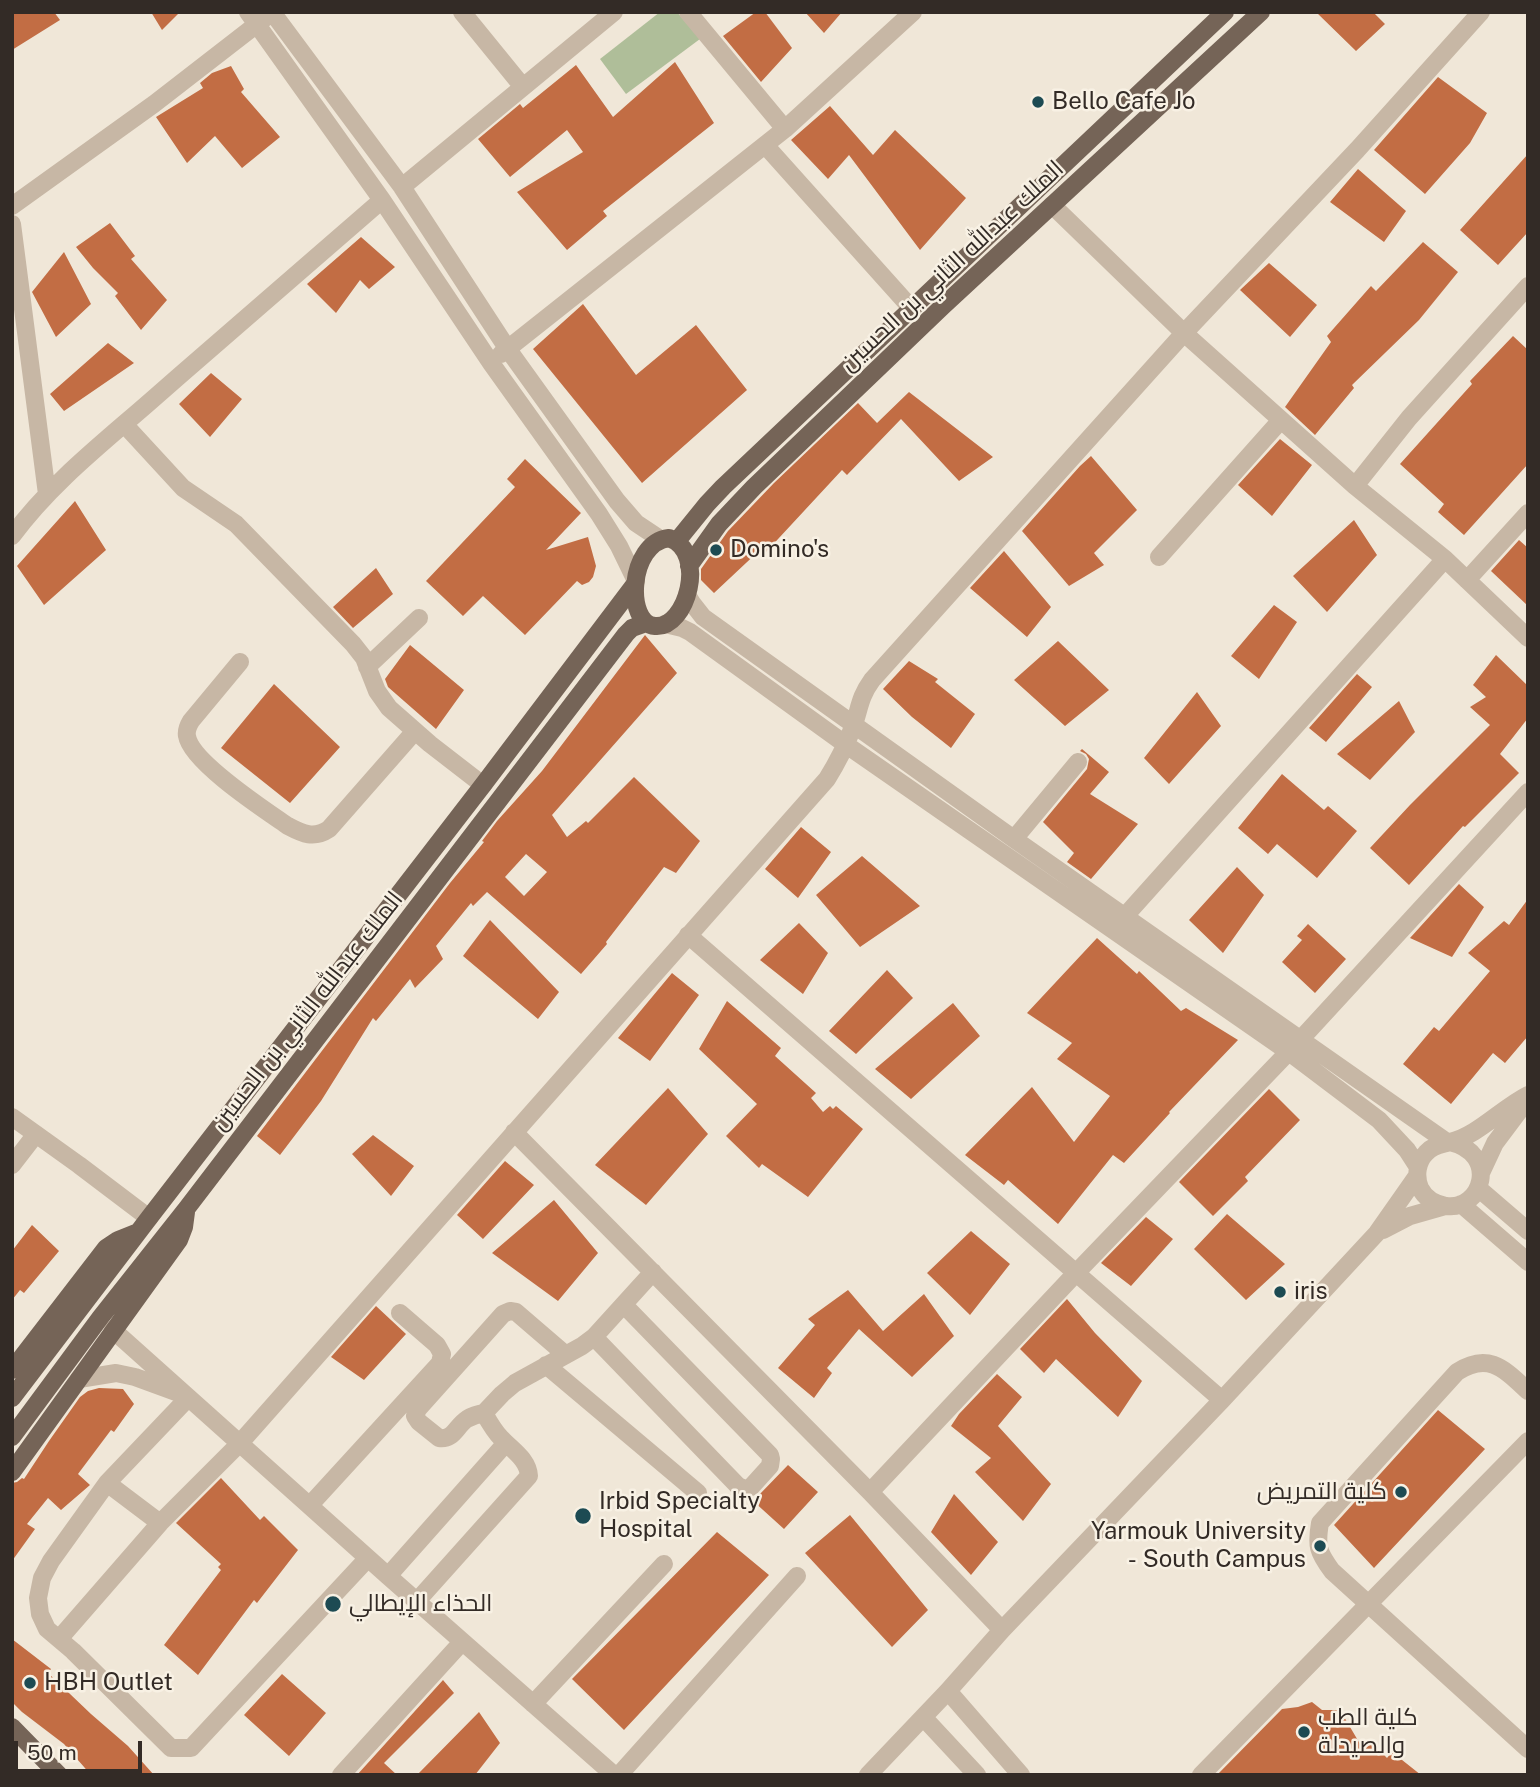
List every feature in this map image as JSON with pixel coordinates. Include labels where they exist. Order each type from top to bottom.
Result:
[{"type":"main road","name":"الملك عبدالله الثاني بن الحسين","points":[[668,540],[1225,12]]},
{"type":"main road","name":"الملك عبدالله الثاني بن الحسين","points":[[689,566],[719,524],[754,487],[1261,12]]},
{"type":"main road","points":[[668,540],[683,547],[689,566],[687,595],[677,613],[659,626],[646,623],[641,618],[636,602],[636,583],[646,551],[652,544],[668,540]]},
{"type":"main road","name":"الملك عبدالله الثاني بن الحسين","points":[[12,1398],[636,583]]},
{"type":"main road","name":"الملك عبدالله الثاني بن الحسين","points":[[12,1437],[100,1318],[626,634],[632,628],[646,623]]},
{"type":"main road","points":[[12,1472],[179,1240],[187,1208]]},
{"type":"main road","points":[[12,1370],[106,1248],[145,1224]]},
{"type":"main road","points":[[12,1727],[59,1775]]},
{"type":"street","points":[[12,206],[154,104],[252,18],[272,12],[402,187],[508,348],[626,512],[636,523],[668,540]]},
{"type":"street","points":[[462,12],[523,87]]},
{"type":"street","points":[[402,187],[614,12]]},
{"type":"street","points":[[688,12],[785,129]]},
{"type":"street","points":[[491,363],[785,129],[912,12]]},
{"type":"street","points":[[59,1639],[160,1523],[240,1443],[827,779],[853,725],[863,693],[872,680],[1184,333],[1357,150],[1481,12]]},
{"type":"street","points":[[252,18],[383,200],[491,363],[610,530],[636,583]]},
{"type":"street","points":[[765,145],[912,309]]},
{"type":"street","points":[[12,536],[47,494],[124,424],[383,200]]},
{"type":"street","points":[[1052,205],[1184,333],[1355,486],[1445,559],[1528,638]]},
{"type":"street","points":[[12,224],[47,494]]},
{"type":"street","points":[[1355,486],[1409,418],[1525,296]]},
{"type":"street","points":[[1159,556],[1282,420]]},
{"type":"street","points":[[124,424],[183,488],[236,524],[353,644],[364,658],[371,679],[389,708],[483,785]]},
{"type":"street","points":[[1467,580],[1528,513]]},
{"type":"street","points":[[1113,930],[1445,559]]},
{"type":"street","points":[[687,595],[703,617],[1126,916],[1294,1046],[1379,1120],[1407,1150],[1418,1171],[1420,1187],[1426,1196],[1435,1203],[1453,1205],[1528,1262]]},
{"type":"street","points":[[368,667],[419,618]]},
{"type":"street","points":[[665,624],[690,632],[845,744],[1113,930],[1449,1142],[1462,1145],[1472,1152],[1478,1162],[1480,1180],[1528,1231]]},
{"type":"street","points":[[240,662],[191,721],[186,733],[187,738],[206,765],[288,827],[300,833],[310,836],[329,829],[415,730]]},
{"type":"street","points":[[1014,839],[1078,761]]},
{"type":"street","points":[[870,1492],[1294,1046],[1528,792]]},
{"type":"street","points":[[688,936],[1222,1400]]},
{"type":"street","points":[[868,1775],[1377,1233],[1418,1171],[1428,1150],[1479,1128],[1503,1109],[1528,1095]]},
{"type":"street","points":[[1377,1233],[1410,1216],[1453,1205],[1471,1197],[1495,1143],[1528,1095]]},
{"type":"street","points":[[12,1116],[79,1165],[145,1224]]},
{"type":"street","points":[[514,1132],[870,1492],[1002,1630]]},
{"type":"street","points":[[12,1165],[36,1134]]},
{"type":"street","points":[[566,1355],[516,1312],[510,1311],[503,1314],[418,1409],[415,1416],[439,1438],[451,1436],[469,1418],[484,1413],[515,1383],[546,1365],[566,1355],[582,1346],[594,1337],[653,1272]]},
{"type":"street","points":[[594,1337],[738,1486],[745,1489],[751,1487],[771,1463],[768,1452],[624,1305]]},
{"type":"street","points":[[310,1505],[440,1363],[442,1354],[437,1345],[400,1313]]},
{"type":"street","points":[[113,1330],[614,1775]]},
{"type":"street","points":[[1528,1391],[1503,1368],[1488,1363],[1475,1363],[1457,1372],[1320,1523],[1317,1538],[1318,1549],[1332,1571],[1528,1749]]},
{"type":"street","points":[[546,1365],[698,1493]]},
{"type":"street","points":[[79,1379],[116,1373],[156,1384],[188,1398]]},
{"type":"street","points":[[188,1398],[107,1483],[51,1561],[42,1578],[38,1598],[40,1614],[47,1629],[73,1651],[171,1748],[191,1748],[368,1558]]},
{"type":"street","points":[[417,1601],[529,1476],[524,1460],[506,1443],[484,1413]]},
{"type":"street","points":[[1201,1775],[1528,1441]]},
{"type":"street","points":[[388,1576],[506,1443]]},
{"type":"street","points":[[107,1483],[160,1523]]},
{"type":"street","points":[[533,1704],[664,1564]]},
{"type":"street","points":[[619,1775],[797,1576]]},
{"type":"street","points":[[341,1775],[462,1642]]},
{"type":"street","points":[[948,1691],[1020,1775]]},
{"type":"street","points":[[923,1717],[977,1775]]},
{"type":"green space","points":[[660,12],[677,12],[700,39],[626,94],[600,59]]},
{"type":"building","points":[[12,12],[54,12],[60,20],[12,50]]},
{"type":"building","points":[[151,12],[180,12],[162,30]]},
{"type":"building","points":[[756,12],[765,12],[792,48],[761,82],[723,36]]},
{"type":"building","points":[[805,12],[842,12],[824,33]]},
{"type":"building","points":[[1316,12],[1373,12],[1385,24],[1356,51]]},
{"type":"building","points":[[675,62],[714,123],[603,211],[607,216],[567,250],[517,192],[583,152],[567,130],[510,177],[478,139],[520,104],[523,108],[576,65],[613,117]]},
{"type":"building","points":[[231,66],[244,89],[241,92],[280,137],[242,168],[215,136],[187,163],[156,117],[203,88],[200,83],[212,73]]},
{"type":"building","points":[[1438,77],[1487,113],[1470,143],[1425,194],[1374,150]]},
{"type":"building","points":[[830,106],[873,155],[895,130],[966,198],[920,250],[849,155],[828,179],[791,140]]},
{"type":"building","points":[[1528,154],[1528,232],[1498,265],[1460,230]]},
{"type":"building","points":[[1358,169],[1406,211],[1384,242],[1330,202]]},
{"type":"building","points":[[110,223],[135,256],[131,259],[167,300],[141,330],[115,296],[118,293],[76,247]]},
{"type":"building","points":[[361,237],[395,267],[369,289],[360,280],[336,313],[307,284]]},
{"type":"building","points":[[1423,242],[1458,272],[1419,320],[1352,385],[1354,388],[1315,435],[1285,407],[1331,342],[1327,336],[1371,286],[1376,291]]},
{"type":"building","points":[[64,252],[91,304],[56,337],[32,292]]},
{"type":"building","points":[[1269,263],[1317,305],[1290,337],[1240,290]]},
{"type":"building","points":[[583,304],[636,375],[696,325],[747,390],[642,483],[533,349]]},
{"type":"building","points":[[1513,336],[1528,350],[1528,464],[1464,535],[1438,512],[1444,504],[1400,464],[1472,384],[1470,381]]},
{"type":"building","points":[[108,343],[134,363],[64,411],[50,394]]},
{"type":"building","points":[[211,373],[242,399],[210,437],[179,404]]},
{"type":"building","points":[[909,392],[993,457],[959,481],[901,419],[847,475],[842,470],[766,552],[762,548],[714,593],[701,580],[701,569],[728,531],[858,403],[877,423]]},
{"type":"building","points":[[1280,439],[1312,465],[1272,516],[1238,485]]},
{"type":"building","points":[[1091,456],[1137,510],[1094,553],[1104,565],[1069,586],[1022,531]]},
{"type":"building","points":[[525,459],[581,513],[546,550],[588,537],[596,566],[589,582],[582,585],[577,581],[525,635],[483,596],[463,616],[426,581],[515,487],[507,479]]},
{"type":"building","points":[[75,501],[106,550],[44,605],[17,566]]},
{"type":"building","points":[[1354,520],[1377,555],[1327,612],[1293,576]]},
{"type":"building","points":[[1519,540],[1528,548],[1528,606],[1491,571]]},
{"type":"building","points":[[1004,551],[1051,607],[1027,637],[970,588]]},
{"type":"building","points":[[376,568],[393,594],[353,628],[333,607]]},
{"type":"building","points":[[1274,605],[1297,622],[1259,679],[1231,656]]},
{"type":"building","points":[[645,635],[677,673],[552,815],[567,837],[586,821],[588,823],[634,777],[700,841],[676,873],[664,867],[607,944],[581,974],[487,892],[473,906],[471,903],[436,946],[443,959],[415,988],[410,979],[376,1021],[373,1018],[321,1101],[280,1155],[257,1136],[484,842],[482,841],[497,821],[542,771]],"holes":[[[526,854],[547,872],[524,896],[505,877]]]},
{"type":"building","points":[[1058,641],[1109,690],[1065,726],[1014,680]]},
{"type":"building","points":[[410,645],[464,690],[436,729],[388,687],[385,679]]},
{"type":"building","points":[[1496,655],[1528,686],[1528,718],[1500,754],[1519,773],[1465,827],[1463,826],[1409,885],[1370,848],[1490,725],[1470,707],[1486,697],[1473,685]]},
{"type":"building","points":[[909,661],[938,679],[935,682],[975,714],[951,748],[912,717],[883,689]]},
{"type":"building","points":[[1357,674],[1372,687],[1326,742],[1309,728]]},
{"type":"building","points":[[274,684],[340,747],[290,803],[221,748]]},
{"type":"building","points":[[1197,692],[1221,726],[1169,784],[1144,758]]},
{"type":"building","points":[[1399,701],[1415,732],[1370,780],[1337,754]]},
{"type":"building","points":[[1082,749],[1109,772],[1090,794],[1138,824],[1091,879],[1067,862],[1074,853],[1043,822],[1087,769],[1089,759],[1080,751]]},
{"type":"building","points":[[1282,774],[1324,810],[1328,806],[1357,831],[1317,878],[1277,844],[1268,854],[1238,828]]},
{"type":"building","points":[[801,827],[831,852],[798,898],[765,869]]},
{"type":"building","points":[[862,856],[920,906],[860,947],[816,895]]},
{"type":"building","points":[[1237,867],[1264,895],[1223,953],[1189,920]]},
{"type":"building","points":[[1459,884],[1484,907],[1452,957],[1410,938]]},
{"type":"building","points":[[1528,899],[1528,1036],[1505,1063],[1493,1053],[1451,1104],[1403,1064],[1434,1027],[1439,1031],[1490,971],[1468,953],[1504,921],[1509,925]]},
{"type":"building","points":[[490,920],[559,992],[538,1019],[463,956]]},
{"type":"building","points":[[799,923],[828,953],[803,994],[760,960]]},
{"type":"building","points":[[1308,924],[1346,959],[1315,993],[1282,962],[1302,940],[1297,936]]},
{"type":"building","points":[[1097,938],[1137,974],[1139,971],[1181,1011],[1186,1008],[1238,1040],[1124,1163],[1113,1155],[1058,1224],[1008,1180],[1004,1185],[965,1155],[1032,1087],[1074,1142],[1110,1096],[1057,1059],[1072,1043],[1027,1013]]},
{"type":"building","points":[[887,970],[913,998],[856,1054],[829,1031]]},
{"type":"building","points":[[672,973],[699,995],[650,1061],[618,1038]]},
{"type":"building","points":[[727,1001],[781,1048],[775,1056],[816,1093],[811,1098],[823,1112],[830,1106],[833,1109],[836,1106],[863,1129],[808,1197],[762,1164],[759,1168],[726,1136],[757,1104],[699,1049]]},
{"type":"building","points":[[953,1003],[980,1036],[911,1099],[875,1069]]},
{"type":"building","points":[[668,1088],[708,1134],[646,1205],[595,1165]]},
{"type":"building","points":[[1269,1089],[1300,1120],[1245,1177],[1248,1181],[1213,1216],[1179,1182]]},
{"type":"building","points":[[373,1135],[414,1166],[391,1196],[352,1154]]},
{"type":"building","points":[[505,1161],[534,1185],[483,1239],[457,1215]]},
{"type":"building","points":[[554,1200],[598,1253],[558,1301],[492,1253]]},
{"type":"building","points":[[1227,1214],[1285,1264],[1246,1300],[1194,1249]]},
{"type":"building","points":[[1146,1217],[1173,1239],[1131,1286],[1101,1263]]},
{"type":"building","points":[[32,1225],[59,1251],[24,1293],[20,1290],[12,1300],[12,1251]]},
{"type":"building","points":[[971,1231],[1010,1264],[970,1315],[927,1273]]},
{"type":"building","points":[[848,1290],[883,1331],[924,1294],[954,1336],[912,1377],[859,1329],[827,1368],[832,1373],[814,1398],[778,1368],[815,1325],[808,1319]]},
{"type":"building","points":[[1067,1299],[1095,1333],[1142,1381],[1118,1417],[1056,1359],[1044,1373],[1020,1349]]},
{"type":"building","points":[[376,1306],[406,1334],[364,1380],[331,1357]]},
{"type":"building","points":[[997,1374],[1022,1397],[998,1426],[1051,1484],[1023,1521],[975,1472],[991,1458],[951,1426]]},
{"type":"building","points":[[99,1388],[123,1389],[134,1404],[78,1474],[90,1485],[61,1510],[48,1498],[27,1524],[35,1529],[12,1561],[12,1483],[24,1479],[80,1397]]},
{"type":"building","name":"كلية التمريض","points":[[1438,1410],[1485,1449],[1374,1568],[1334,1525]]},
{"type":"building","points":[[788,1465],[818,1492],[784,1529],[752,1500]]},
{"type":"building","points":[[221,1478],[260,1520],[264,1516],[298,1550],[257,1603],[254,1600],[198,1675],[164,1645],[221,1570],[218,1567],[221,1564],[176,1523]]},
{"type":"building","points":[[954,1494],[998,1542],[971,1575],[931,1532]]},
{"type":"building","points":[[850,1515],[928,1610],[892,1647],[805,1553]]},
{"type":"building","points":[[717,1532],[769,1575],[624,1730],[572,1679]]},
{"type":"building","points":[[12,1639],[51,1669],[48,1673],[128,1746],[154,1775],[91,1775],[64,1744],[22,1712],[12,1702]]},
{"type":"building","points":[[282,1674],[326,1713],[289,1756],[244,1715]]},
{"type":"building","points":[[443,1680],[454,1693],[384,1763],[397,1775],[357,1775]]},
{"type":"building","name":"كلية الطب والصيدلة","points":[[1312,1702],[1322,1710],[1340,1710],[1363,1749],[1370,1741],[1387,1758],[1392,1752],[1421,1775],[1217,1775],[1282,1709]]},
{"type":"building","points":[[479,1712],[500,1743],[475,1775],[417,1775]]},
{"type":"place","name":"Bello Cafe Jo","points":[[1038,102]]},
{"type":"place","name":"Domino's","points":[[716,550]]},
{"type":"place","name":"iris","points":[[1280,1292]]},
{"type":"place","name":"كلية التمريض","points":[[1401,1492]]},
{"type":"place","name":"Irbid Specialty Hospital","points":[[583,1516]]},
{"type":"place","name":"Yarmouk University - South Campus","points":[[1320,1546]]},
{"type":"place","name":"الحذاء الإيطالي","points":[[333,1604]]},
{"type":"place","name":"HBH Outlet","points":[[30,1683]]},
{"type":"place","name":"كلية الطب والصيدلة","points":[[1304,1732]]}]
